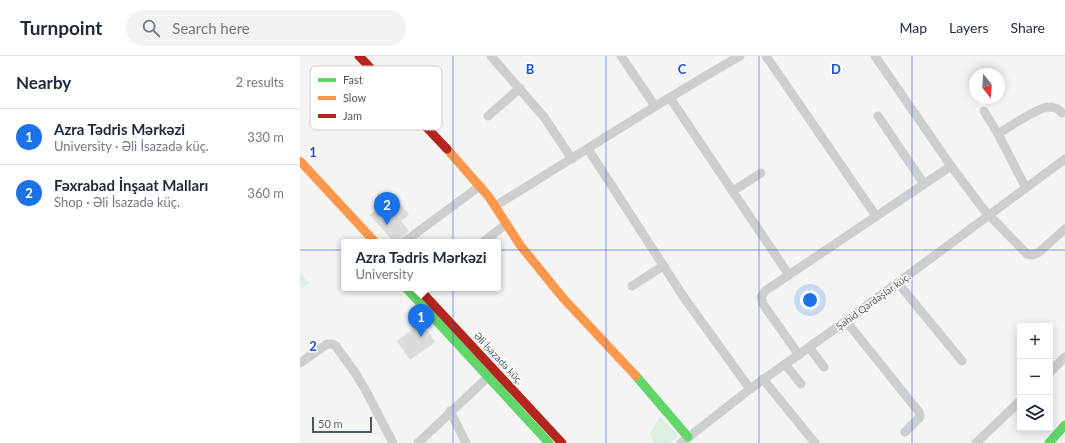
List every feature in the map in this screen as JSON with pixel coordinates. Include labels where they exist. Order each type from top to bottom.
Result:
[{"type":"main road","points":[[359,56],[369,66]]},
{"type":"main road","points":[[430,130],[480,186],[520,245],[563,298],[643,383],[684,440]]},
{"type":"main road","points":[[300,162],[372,239]]},
{"type":"main road","points":[[300,174],[360,239]]},
{"type":"main road","name":"Əli İsazadə küç.","points":[[409,291],[548,443]]},
{"type":"main road","name":"Əli İsazadə küç.","points":[[421,291],[562,443]]},
{"type":"main road","points":[[1049,443],[1065,425]]},
{"type":"street","points":[[491,56],[544,117],[572,159]]},
{"type":"street","points":[[621,56],[655,106]]},
{"type":"street","points":[[766,56],[876,216]]},
{"type":"street","points":[[875,56],[951,166],[989,215],[1027,254],[1032,255],[1038,253],[1065,229]]},
{"type":"street","points":[[495,206],[733,58]]},
{"type":"street","points":[[488,116],[520,88]]},
{"type":"street","points":[[670,98],[789,275]]},
{"type":"street","points":[[998,134],[1040,109],[1047,107],[1064,113]]},
{"type":"street","points":[[984,111],[998,134],[1026,188]]},
{"type":"street","points":[[878,116],[924,184]]},
{"type":"street","points":[[588,149],[663,266],[750,389]]},
{"type":"street","name":"Şəhid Qardaşlar küç.","points":[[684,440],[763,379],[846,321],[1065,159]]},
{"type":"street","points":[[799,355],[762,300],[762,294],[951,166]]},
{"type":"street","points":[[733,191],[760,173]]},
{"type":"street","points":[[408,239],[480,186]]},
{"type":"street","points":[[487,239],[506,224]]},
{"type":"street","points":[[632,286],[663,266]]},
{"type":"street","points":[[898,283],[962,360]]},
{"type":"street","points":[[846,321],[919,412],[920,417],[905,432]]},
{"type":"street","points":[[300,363],[327,344],[335,345],[356,374],[394,443]]},
{"type":"street","points":[[809,347],[824,367]]},
{"type":"street","points":[[1053,369],[1065,357]]},
{"type":"street","points":[[785,364],[801,384]]},
{"type":"street","points":[[418,443],[488,377]]},
{"type":"street","points":[[763,379],[815,443]]},
{"type":"street","points":[[976,443],[1017,404]]},
{"type":"street","points":[[450,412],[466,443]]},
{"type":"green space","points":[[300,273],[309,283],[300,289]]},
{"type":"green space","points":[[660,416],[678,436],[670,443],[654,443],[650,434]]},
{"type":"building","points":[[392,195],[409,214],[401,221],[409,231],[400,239],[391,239],[370,215]]},
{"type":"building","points":[[422,323],[435,342],[410,360],[397,341]]},
{"type":"traffic: fast","points":[[409,291],[549,443]]},
{"type":"traffic: fast","points":[[636,376],[688,437]]},
{"type":"traffic: fast","points":[[1049,443],[1065,425]]},
{"type":"traffic: slow","points":[[447,149],[489,197],[520,245],[563,298],[636,376]]},
{"type":"traffic: slow","points":[[300,161],[372,239]]},
{"type":"traffic: jam","points":[[359,56],[368,66]]},
{"type":"traffic: jam","points":[[429,130],[447,149]]},
{"type":"traffic: jam","points":[[421,291],[562,443]]},
{"type":"place","name":"Fəxrabad İnşaat Malları","points":[[387,225]]},
{"type":"place","name":"Azra Tədris Mərkəzi","points":[[421,337]]}]
